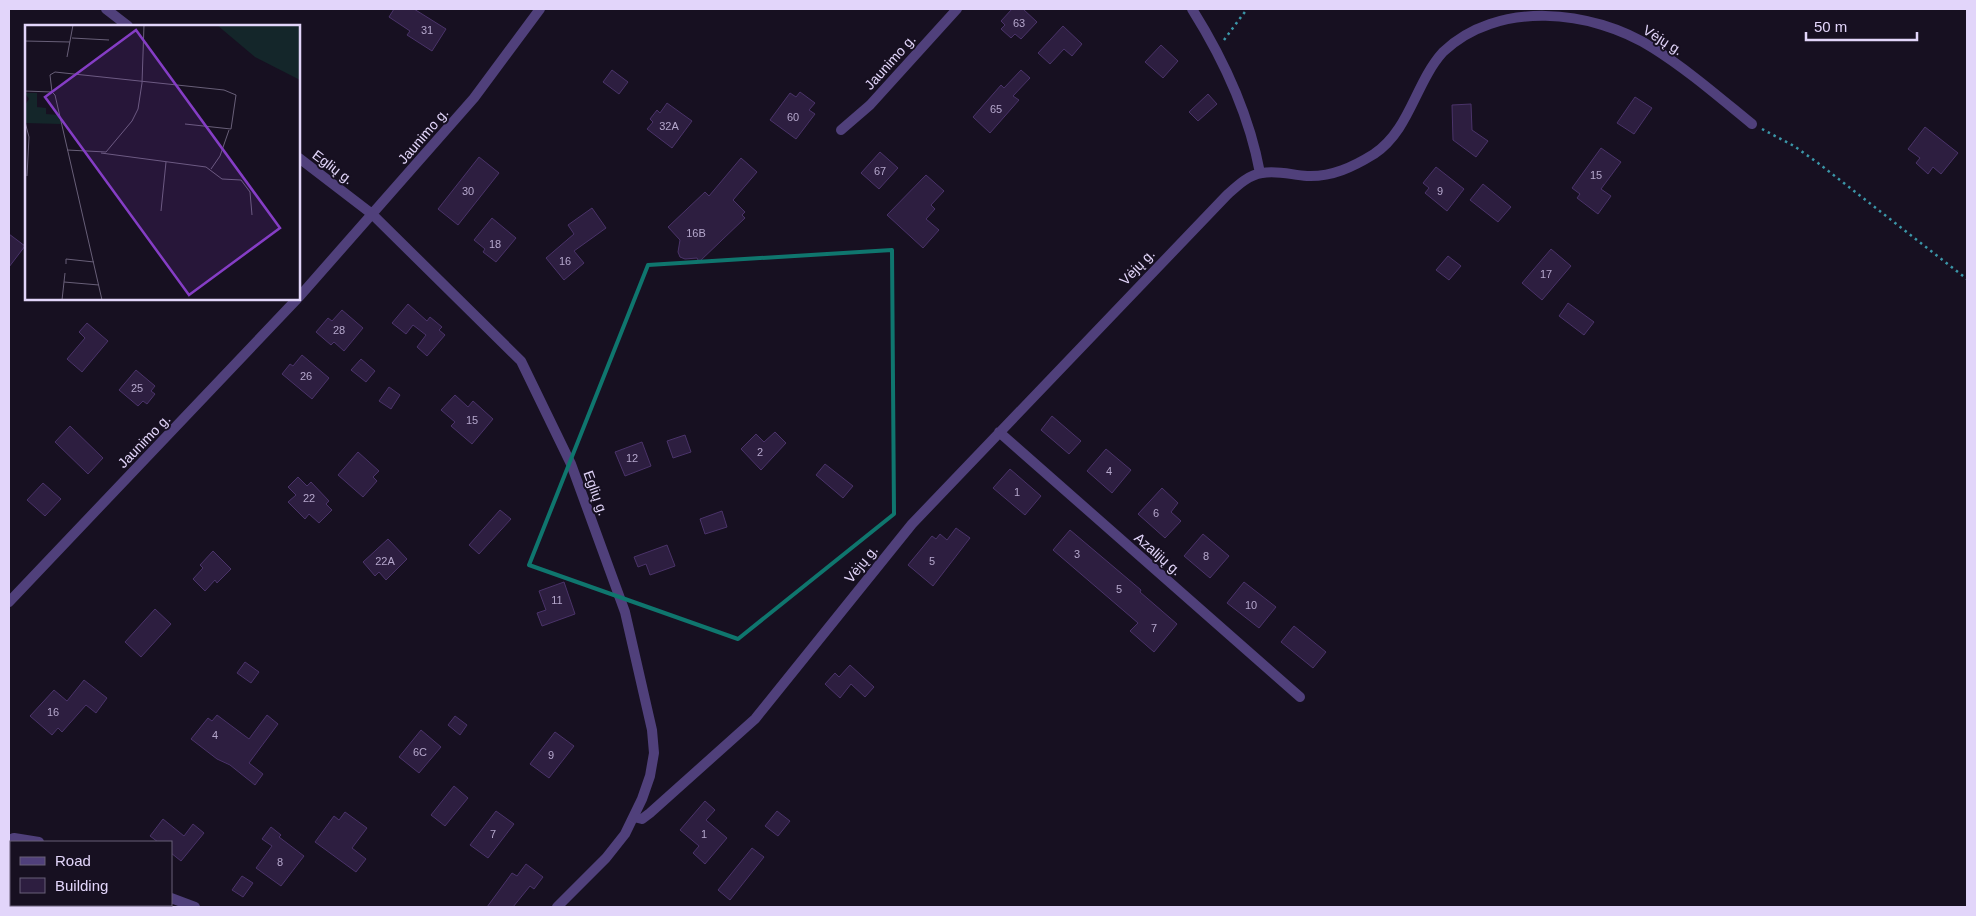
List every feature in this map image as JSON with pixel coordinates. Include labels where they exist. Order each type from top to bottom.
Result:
[{"type":"street","points":[[106,9],[127,25]]},
{"type":"street","name":"Jaunimo g.","points":[[300,296],[474,98],[540,9]]},
{"type":"street","name":"Jaunimo g.","points":[[841,130],[870,105],[957,9]]},
{"type":"street","points":[[1192,9],[1217,49],[1236,89],[1254,142],[1260,173]]},
{"type":"street","name":"Vėjų g.","points":[[634,817],[642,818],[668,798],[755,719],[912,524],[1227,195],[1246,179],[1260,173],[1274,172],[1321,176],[1334,174],[1360,163],[1383,148],[1398,130],[1428,74],[1443,52],[1476,27],[1494,19],[1520,13],[1544,12],[1570,17],[1623,32],[1652,47],[1672,61],[1752,124]]},
{"type":"street","name":"Eglių g.","points":[[300,159],[372,214],[521,361],[571,464],[625,612],[652,730],[654,753],[650,776],[634,817],[625,834],[606,858],[557,907]]},
{"type":"street","name":"Jaunimo g.","points":[[9,602],[296,300]]},
{"type":"street","name":"Azalijų g.","points":[[999,432],[1300,697]]},
{"type":"street","points":[[11,839],[30,841]]},
{"type":"street","points":[[172,898],[195,907]]},
{"type":"path","points":[[1217,49],[1247,9]]},
{"type":"path","points":[[1752,124],[1786,141],[1818,163],[1967,279]]},
{"type":"highlighted area","points":[[892,250],[894,514],[738,639],[529,565],[648,265]]},
{"type":"building","points":[[394,9],[414,9],[446,29],[432,51],[407,35],[410,31],[389,17]]},
{"type":"building","points":[[1012,9],[1023,9],[1037,22],[1021,39],[1015,34],[1011,38],[1001,29],[1005,25],[1001,21]]},
{"type":"building","points":[[1063,26],[1082,44],[1072,56],[1064,49],[1050,64],[1038,53]]},
{"type":"building","points":[[1161,45],[1178,61],[1163,78],[1145,62]]},
{"type":"building","points":[[612,70],[628,82],[619,94],[603,82]]},
{"type":"building","points":[[1021,70],[1030,78],[1013,96],[1019,100],[990,133],[973,117],[1001,85],[1004,88]]},
{"type":"building","points":[[800,92],[815,103],[809,110],[815,114],[796,139],[770,120],[790,93],[796,97]]},
{"type":"building","points":[[1208,94],[1217,104],[1198,121],[1189,112]]},
{"type":"building","points":[[1635,97],[1652,108],[1634,134],[1617,123]]},
{"type":"building","points":[[667,103],[692,121],[672,148],[647,129],[653,122],[650,119],[657,110],[660,113]]},
{"type":"building","points":[[1471,104],[1472,130],[1488,141],[1476,157],[1453,140],[1452,105]]},
{"type":"building","points":[[1925,127],[1958,153],[1941,174],[1933,167],[1928,174],[1916,163],[1920,158],[1908,149]]},
{"type":"building","points":[[1601,148],[1621,162],[1601,189],[1611,196],[1598,214],[1577,198],[1580,194],[1572,188]]},
{"type":"building","points":[[880,152],[898,168],[879,189],[861,173]]},
{"type":"building","points":[[479,157],[499,173],[458,225],[438,209]]},
{"type":"building","points":[[741,158],[757,172],[733,200],[745,212],[742,215],[745,218],[699,262],[697,258],[685,259],[680,257],[678,252],[680,240],[668,227],[705,192],[709,196]]},
{"type":"building","points":[[1436,167],[1464,189],[1447,211],[1425,193],[1429,188],[1423,183]]},
{"type":"building","points":[[926,175],[944,191],[931,205],[935,209],[926,219],[939,230],[923,248],[887,215]]},
{"type":"building","points":[[1483,184],[1511,207],[1498,222],[1470,200]]},
{"type":"building","points":[[592,208],[606,228],[574,251],[584,263],[564,280],[546,258],[574,234],[568,225]]},
{"type":"building","points":[[492,218],[516,238],[496,262],[483,252],[485,249],[474,240]]},
{"type":"building","points":[[9,234],[25,246],[9,267]]},
{"type":"building","points":[[1551,249],[1571,266],[1542,300],[1522,283]]},
{"type":"building","points":[[1448,256],[1461,266],[1449,280],[1436,270]]},
{"type":"building","points":[[1568,303],[1594,322],[1584,335],[1559,316]]},
{"type":"building","points":[[408,304],[427,321],[430,317],[442,327],[439,330],[445,335],[427,356],[417,347],[426,335],[413,325],[406,334],[392,323]]},
{"type":"building","points":[[342,310],[363,328],[344,351],[334,342],[331,345],[316,332],[328,318],[332,321]]},
{"type":"building","points":[[87,323],[108,341],[82,372],[67,359],[85,338],[79,332]]},
{"type":"building","points":[[302,355],[329,378],[312,399],[282,374],[290,364],[293,366]]},
{"type":"building","points":[[361,359],[375,371],[366,382],[351,370]]},
{"type":"building","points":[[136,370],[155,386],[151,391],[155,394],[147,404],[143,401],[138,406],[119,390]]},
{"type":"building","points":[[389,387],[400,395],[391,409],[379,401]]},
{"type":"building","points":[[455,395],[468,407],[473,401],[493,419],[472,444],[451,426],[455,422],[441,410]]},
{"type":"building","points":[[1052,416],[1081,441],[1069,454],[1041,430]]},
{"type":"building","points":[[70,426],[103,458],[88,474],[55,442]]},
{"type":"building","points":[[775,432],[786,443],[761,470],[741,449],[756,434],[764,442]]},
{"type":"building","points":[[685,435],[691,452],[673,458],[667,441]]},
{"type":"building","points":[[642,442],[651,466],[625,476],[615,452]]},
{"type":"building","points":[[1106,449],[1131,470],[1112,493],[1087,471]]},
{"type":"building","points":[[358,452],[379,471],[373,477],[377,481],[363,497],[338,475]]},
{"type":"building","points":[[825,464],[853,486],[843,498],[816,475]]},
{"type":"building","points":[[1010,469],[1041,496],[1025,515],[993,488]]},
{"type":"building","points":[[298,477],[307,486],[311,482],[329,501],[326,504],[332,510],[319,523],[309,514],[305,519],[288,502],[296,495],[288,487]]},
{"type":"building","points":[[43,483],[61,499],[45,516],[27,500]]},
{"type":"building","points":[[1162,488],[1178,503],[1171,512],[1181,521],[1165,538],[1138,514]]},
{"type":"building","points":[[500,510],[511,519],[479,554],[469,545]]},
{"type":"building","points":[[722,511],[727,527],[705,534],[700,519]]},
{"type":"building","points":[[956,528],[970,538],[933,586],[908,565],[932,536],[936,539],[940,534],[947,540]]},
{"type":"building","points":[[1070,530],[1141,590],[1140,592],[1177,624],[1154,652],[1130,631],[1138,623],[1053,550]]},
{"type":"building","points":[[1203,534],[1229,556],[1210,578],[1184,556]]},
{"type":"building","points":[[388,539],[407,559],[386,580],[379,572],[375,576],[363,562]]},
{"type":"building","points":[[667,545],[675,566],[650,575],[646,564],[638,567],[634,557]]},
{"type":"building","points":[[213,551],[231,569],[217,583],[215,580],[205,591],[193,579],[203,568],[200,565]]},
{"type":"building","points":[[564,582],[575,614],[542,626],[537,613],[546,610],[539,591]]},
{"type":"building","points":[[1244,582],[1276,607],[1259,628],[1227,603]]},
{"type":"building","points":[[155,609],[171,624],[141,657],[125,642]]},
{"type":"building","points":[[1294,626],[1326,652],[1313,668],[1281,642]]},
{"type":"building","points":[[245,662],[259,672],[251,683],[237,673]]},
{"type":"building","points":[[850,665],[874,687],[865,697],[851,684],[840,698],[825,684],[835,673],[839,677]]},
{"type":"building","points":[[84,680],[107,698],[96,713],[86,705],[62,732],[58,728],[52,735],[30,716],[54,690],[67,701]]},
{"type":"building","points":[[217,715],[249,739],[267,715],[278,724],[249,763],[263,774],[255,785],[230,765],[217,759],[191,739],[208,718],[212,721]]},
{"type":"building","points":[[455,716],[467,725],[460,735],[448,725]]},
{"type":"building","points":[[421,730],[441,747],[419,773],[399,757]]},
{"type":"building","points":[[555,732],[574,746],[549,778],[530,764]]},
{"type":"building","points":[[454,786],[468,798],[445,826],[431,815]]},
{"type":"building","points":[[705,801],[715,810],[706,820],[727,838],[705,864],[693,853],[699,846],[680,830]]},
{"type":"building","points":[[496,811],[514,824],[488,858],[470,845]]},
{"type":"building","points":[[777,811],[790,821],[778,836],[765,826]]},
{"type":"building","points":[[345,812],[367,828],[352,848],[366,859],[356,872],[315,842],[334,816],[339,820]]},
{"type":"building","points":[[163,819],[184,836],[193,824],[204,833],[181,861],[172,854],[172,841],[157,841],[150,836]]},
{"type":"building","points":[[271,827],[281,835],[279,837],[304,856],[281,886],[256,868],[272,846],[262,839]]},
{"type":"building","points":[[752,848],[764,857],[730,900],[718,890]]},
{"type":"building","points":[[526,864],[543,877],[534,889],[530,886],[513,907],[487,907],[512,873],[517,876]]},
{"type":"building","points":[[242,876],[253,883],[243,897],[232,890]]}]
